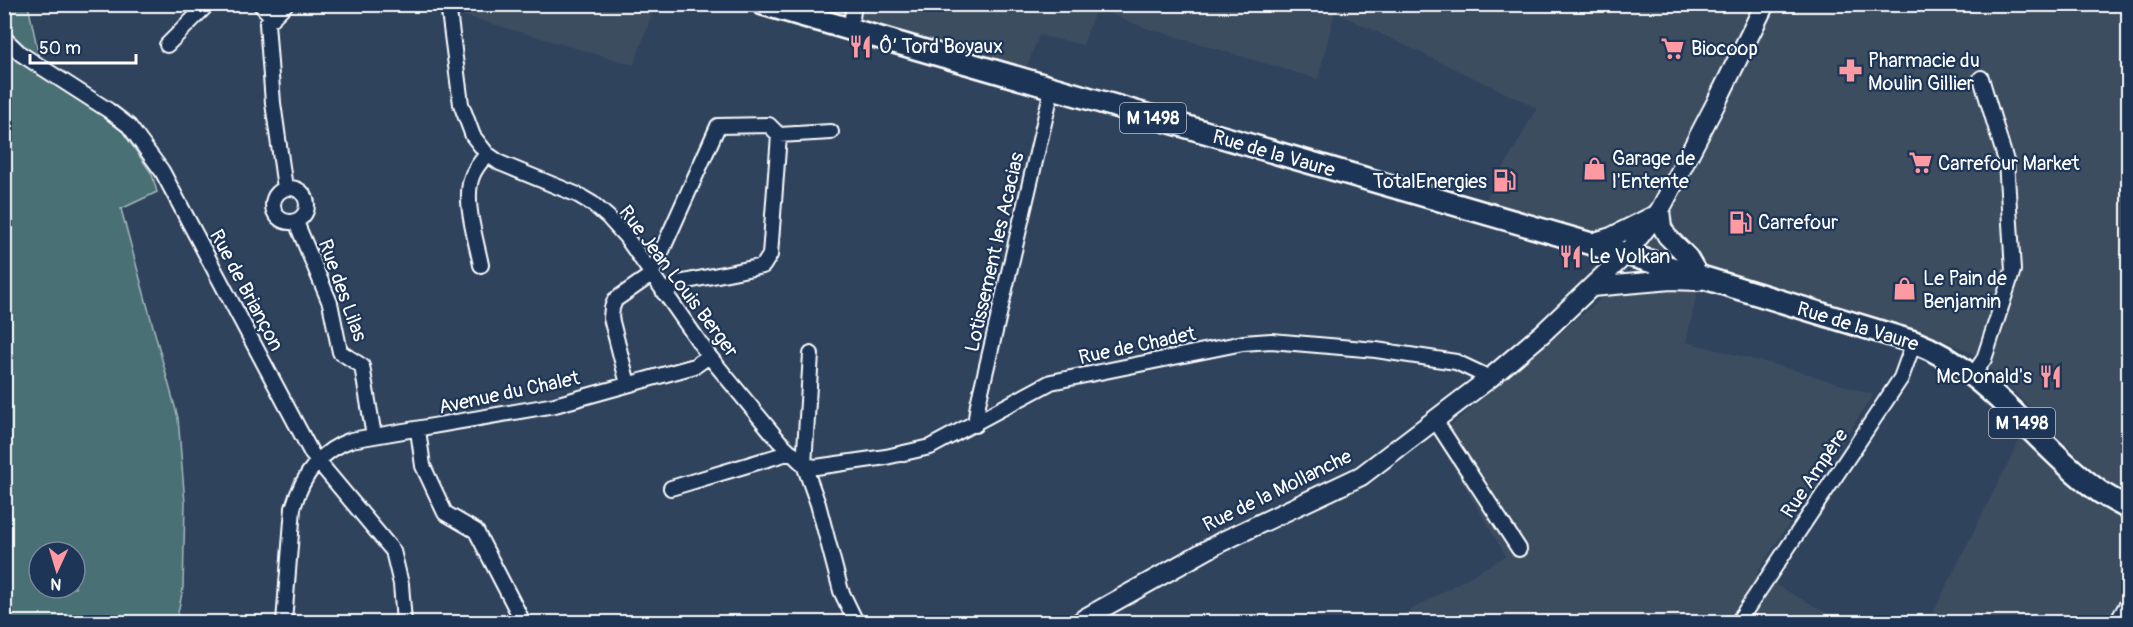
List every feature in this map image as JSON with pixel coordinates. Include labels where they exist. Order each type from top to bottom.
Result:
[{"type":"main road","name":"Rue de la Vaure","points":[[763,4],[1588,244]]},
{"type":"main road","name":"Rue de la Mollanche","points":[[1080,622],[1221,542],[1361,476],[1490,378],[1543,333],[1626,254],[1656,213],[1716,103],[1765,4]]},
{"type":"main road","points":[[1588,244],[1611,237],[1656,213],[1667,236],[1706,279]]},
{"type":"main road","name":"M 1498","points":[[1588,244],[1706,279]]},
{"type":"main road","name":"Rue de la Vaure","points":[[1592,287],[1706,279],[1929,348],[1973,375],[2039,439],[2101,493],[2128,508]]},
{"type":"street","points":[[167,45],[208,4]]},
{"type":"street","points":[[260,4],[273,18],[286,4]]},
{"type":"street","name":"Rue Jean Louis Berger","points":[[448,4],[461,104],[472,136],[487,154],[500,163],[522,174],[578,195],[593,204],[608,216],[626,237],[709,356],[779,441],[804,465],[818,504],[842,591],[856,622]]},
{"type":"street","points":[[847,30],[854,4]]},
{"type":"street","name":"Rue des Lilas","points":[[273,18],[267,23],[271,80],[285,188]]},
{"type":"street","name":"Rue de Briançon","points":[[4,38],[21,54],[129,126],[162,171],[318,461],[393,551],[401,584],[404,622]]},
{"type":"street","points":[[1973,375],[1984,359],[2013,270],[2006,160],[1981,78]]},
{"type":"street","name":"Lotissement les Acacias","points":[[975,424],[980,393],[1052,89]]},
{"type":"street","points":[[628,384],[611,318],[612,308],[615,300],[621,294],[651,275],[718,126],[769,125],[779,135],[831,132]]},
{"type":"street","points":[[664,293],[678,283],[763,267],[770,255],[779,135]]},
{"type":"street","points":[[481,264],[469,204],[469,188],[472,176],[487,154]]},
{"type":"street","name":"Rue des Lilas","points":[[285,188],[294,188],[302,192],[307,200],[307,209],[296,222],[281,220],[273,209],[275,196],[285,188]]},
{"type":"street","name":"Rue des Lilas","points":[[296,222],[330,303],[340,352],[362,366],[374,436]]},
{"type":"street","name":"Rue de Chadet","points":[[804,465],[816,467],[886,457],[930,447],[1051,382],[1243,343],[1271,341],[1376,350],[1456,362],[1490,378]]},
{"type":"street","name":"Rue Ampère","points":[[1738,622],[1901,378],[1914,342]]},
{"type":"street","points":[[804,465],[811,354]]},
{"type":"street","name":"Avenue du Chalet","points":[[318,461],[338,444],[555,405],[695,366],[709,356]]},
{"type":"street","points":[[1435,420],[1519,549]]},
{"type":"street","points":[[418,430],[423,466],[445,513],[476,531],[523,622]]},
{"type":"street","points":[[671,488],[791,452]]},
{"type":"street","points":[[284,622],[293,508],[302,481],[318,461]]},
{"type":"street","points":[[2117,622],[2128,603]]},
{"type":"shaded area","points":[[457,4],[655,5],[634,65],[458,14]]},
{"type":"shaded area","points":[[754,5],[2128,5],[2128,498],[2120,495],[2000,377],[1970,352],[1927,333],[1652,256],[1485,201],[1537,108],[1335,12],[1318,79],[1143,27],[1096,8],[1083,45],[1039,35],[1025,71]]},
{"type":"shaded area","points":[[1698,289],[1686,342],[1802,372],[1873,395],[1756,574],[1827,613],[1827,622],[1390,622],[1506,556],[1436,438],[1608,293]]},
{"type":"shaded area","points":[[2022,435],[2109,510],[2128,523],[2128,622],[1947,622],[1933,613]]},
{"type":"green space","points":[[4,5],[28,5],[43,75],[120,128],[152,174],[157,192],[121,209],[178,418],[185,503],[183,589],[176,622],[5,622]]},
{"type":"place","name":"Ô’ Tord Boyaux","points":[[861,46]]},
{"type":"place","name":"Biocoop","points":[[1673,48]]},
{"type":"place","name":"Pharmacie du Moulin Gillier","points":[[1850,71]]},
{"type":"place","name":"Carrefour Market","points":[[1920,163]]},
{"type":"place","name":"Garage de l'Entente","points":[[1594,169]]},
{"type":"place","name":"TotalEnergies","points":[[1505,181]]},
{"type":"place","name":"Carrefour","points":[[1740,222]]},
{"type":"place","name":"Le Volkan","points":[[1571,256]]},
{"type":"place","name":"Le Pain de Benjamin","points":[[1905,289]]},
{"type":"place","name":"McDonald's","points":[[2050,376]]}]
